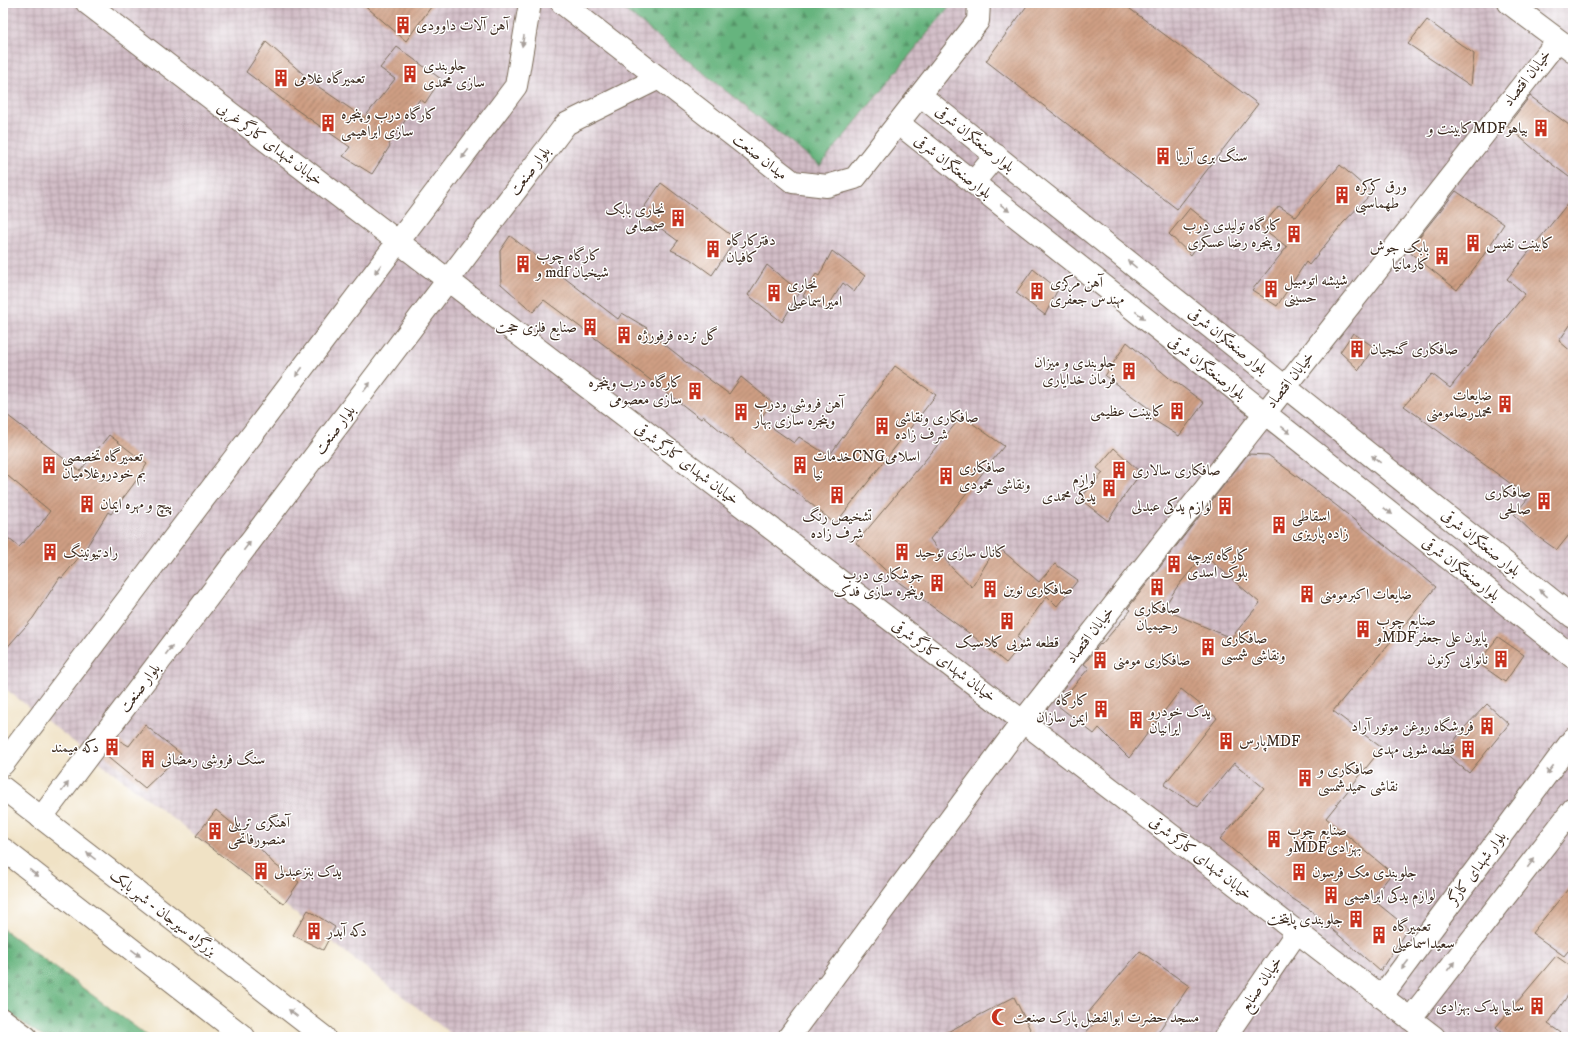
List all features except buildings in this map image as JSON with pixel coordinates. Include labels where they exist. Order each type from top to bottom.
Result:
[{"type":"main road","name":"خیابان شهدای کارگر غربی","points":[[87,3],[451,283]]},
{"type":"main road","points":[[3,764],[516,86],[530,3]]},
{"type":"main road","name":"میدان صنعت","points":[[562,3],[793,182],[827,186],[855,178],[978,20],[979,3]]},
{"type":"main road","points":[[1510,3],[1565,46]]},
{"type":"main road","name":"خیابان اقتصاد","points":[[789,1037],[1023,721],[1264,413],[1565,46]]},
{"type":"main road","name":"بلوار صنعت","points":[[41,818],[451,283],[566,124],[659,78]]},
{"type":"main road","name":"بلوار صنعتگران شرقی","points":[[920,95],[1573,617]]},
{"type":"main road","name":"بلوارصنعتگران شرقی","points":[[898,123],[1573,657]]},
{"type":"main road","points":[[973,183],[996,155]]},
{"type":"main road","name":"خیابان شهدای کارگر شرقی","points":[[451,283],[1434,1037]]},
{"type":"main road","name":"بلوار شهدای کارگر","points":[[1381,997],[1573,739]]},
{"type":"main road","name":"بزرگراه سیرجان - شهر بابک","points":[[3,788],[324,1037]]},
{"type":"main road","points":[[1410,1019],[1572,811]]},
{"type":"main road","points":[[3,849],[244,1037]]},
{"type":"main road","name":"خیابان صنایع","points":[[1225,1037],[1296,932]]},
{"type":"main road","points":[[3,1020],[26,1037]]},
{"type":"shaded area","points":[[3,3],[1573,3],[1573,1037],[455,1037],[3,687]]},
{"type":"green space","points":[[616,3],[952,3],[820,166]]},
{"type":"green space","points":[[3,929],[149,1037],[43,1037],[3,1009]]},
{"type":"place","name":"آهن آلات داوودی","points":[[403,25]]},
{"type":"place","name":"جلوبندی سازی محمدی","points":[[410,74]]},
{"type":"place","name":"تعمیرگاه غلامی","points":[[281,78]]},
{"type":"place","name":"کارگاه درب و پنجره سازی ابراهیمی","points":[[328,123]]},
{"type":"place","name":"کابینت وMDFبیاهو","points":[[1541,128]]},
{"type":"place","name":"سنگ بری آریا","points":[[1163,156]]},
{"type":"place","name":"ورق کرکره طهماسبی","points":[[1342,195]]},
{"type":"place","name":"نجاری بابک صمصامی","points":[[678,218]]},
{"type":"place","name":"کارگاه تولیدی درب و پنجره رضا عسکری","points":[[1294,234]]},
{"type":"place","name":"کابینت نفیس","points":[[1473,243]]},
{"type":"place","name":"دفترکارگاه کافیان","points":[[713,249]]},
{"type":"place","name":"بابک جوش کارمانیا","points":[[1442,256]]},
{"type":"place","name":"کارگاه چوب و mdf شیخیان","points":[[523,264]]},
{"type":"place","name":"شیشه اتومبیل حسینی","points":[[1271,289]]},
{"type":"place","name":"آهن مرکزی مهندس جعفری","points":[[1037,291]]},
{"type":"place","name":"نجاری امیراسماعیلی","points":[[774,293]]},
{"type":"place","name":"صنایع فلزی حجت","points":[[590,327]]},
{"type":"place","name":"گل نرده فرفورژه","points":[[624,335]]},
{"type":"place","name":"صافکاری گنجیان","points":[[1357,349]]},
{"type":"place","name":"جلوبندی و میزان فرمان خدایاری","points":[[1129,371]]},
{"type":"place","name":"کارگاه درب وپنجره سازی معصومی","points":[[695,391]]},
{"type":"place","name":"ضایعات محمدرضامومنی","points":[[1505,404]]},
{"type":"place","name":"کابینت عظیمی","points":[[1177,411]]},
{"type":"place","name":"آهن فروشی ودرب وپنجره سازی بهار","points":[[741,412]]},
{"type":"place","name":"صافکاری ونقاشی شرف زاده","points":[[882,426]]},
{"type":"place","name":"تعمیرگاه تخصصی بم خودروغلامیان","points":[[49,465]]},
{"type":"place","name":"خدماتCNGاسلامی نیا","points":[[800,465]]},
{"type":"place","name":"صافکاری سالاری","points":[[1119,470]]},
{"type":"place","name":"صافکاری ونقاشی محمودی","points":[[946,476]]},
{"type":"place","name":"لوازم یدکی محمدی","points":[[1109,488]]},
{"type":"place","name":"تشخیص رنگ شرف زاده","points":[[837,495]]},
{"type":"place","name":"صافکاری صالحی","points":[[1544,501]]},
{"type":"place","name":"پیچ و مهره ایمان","points":[[87,504]]},
{"type":"place","name":"لوازم یدکی عبدلی","points":[[1225,506]]},
{"type":"place","name":"اسقاطی زاده پاریزی","points":[[1279,525]]},
{"type":"place","name":"رادتیونینگ","points":[[50,552]]},
{"type":"place","name":"کانال سازی توحید","points":[[902,552]]},
{"type":"place","name":"کارگاه تیرچه بلوک اسدی","points":[[1174,564]]},
{"type":"place","name":"جوشکاری درب وپنجره سازی فدک","points":[[937,583]]},
{"type":"place","name":"صافکاری رحیمیان","points":[[1157,587]]},
{"type":"place","name":"صافکاری نوین","points":[[990,589]]},
{"type":"place","name":"ضایعات اکبرمومنی","points":[[1307,594]]},
{"type":"place","name":"قطعه شویی کلاسیک","points":[[1007,621]]},
{"type":"place","name":"صنایع چوب وMDFپایون علی جعفر","points":[[1363,629]]},
{"type":"place","name":"صافکاری ونقاشی شمسی","points":[[1208,647]]},
{"type":"place","name":"نانوایی کرنون","points":[[1501,659]]},
{"type":"place","name":"صافکاری مومنی","points":[[1100,660]]},
{"type":"place","name":"کارگاه ایمن سازان","points":[[1101,709]]},
{"type":"place","name":"یدک خودرو ایرانیان","points":[[1136,720]]},
{"type":"place","name":"فروشگاه روغن موتور آراد","points":[[1487,726]]},
{"type":"place","name":"پارسMDF","points":[[1226,741]]},
{"type":"place","name":"دکه میمند","points":[[112,747]]},
{"type":"place","name":"قطعه شویی مهدی","points":[[1468,749]]},
{"type":"place","name":"سنگ فروشی رمضانی","points":[[148,759]]},
{"type":"place","name":"صافکاری و نقاشی حمیدشمسی","points":[[1305,778]]},
{"type":"place","name":"آهنگری تریلی منصورفاتحی","points":[[215,831]]},
{"type":"place","name":"صنایع چوب وMDFبهزادی","points":[[1274,839]]},
{"type":"place","name":"یدک بنزعبدلی","points":[[261,871]]},
{"type":"place","name":"جلوبندی مک فرسون","points":[[1299,872]]},
{"type":"place","name":"لوازم یدکی ابراهیمی","points":[[1331,895]]},
{"type":"place","name":"جلوبندی پایتخت","points":[[1356,919]]},
{"type":"place","name":"دکه آبدر","points":[[314,931]]},
{"type":"place","name":"تعمیرگاه سعیداسماعیلی","points":[[1379,935]]},
{"type":"place","name":"سایپا یدک بهزادی","points":[[1537,1006]]},
{"type":"place","name":"مسجد حضرت ابوالفضل پارک صنعت","points":[[1000,1017]]}]
